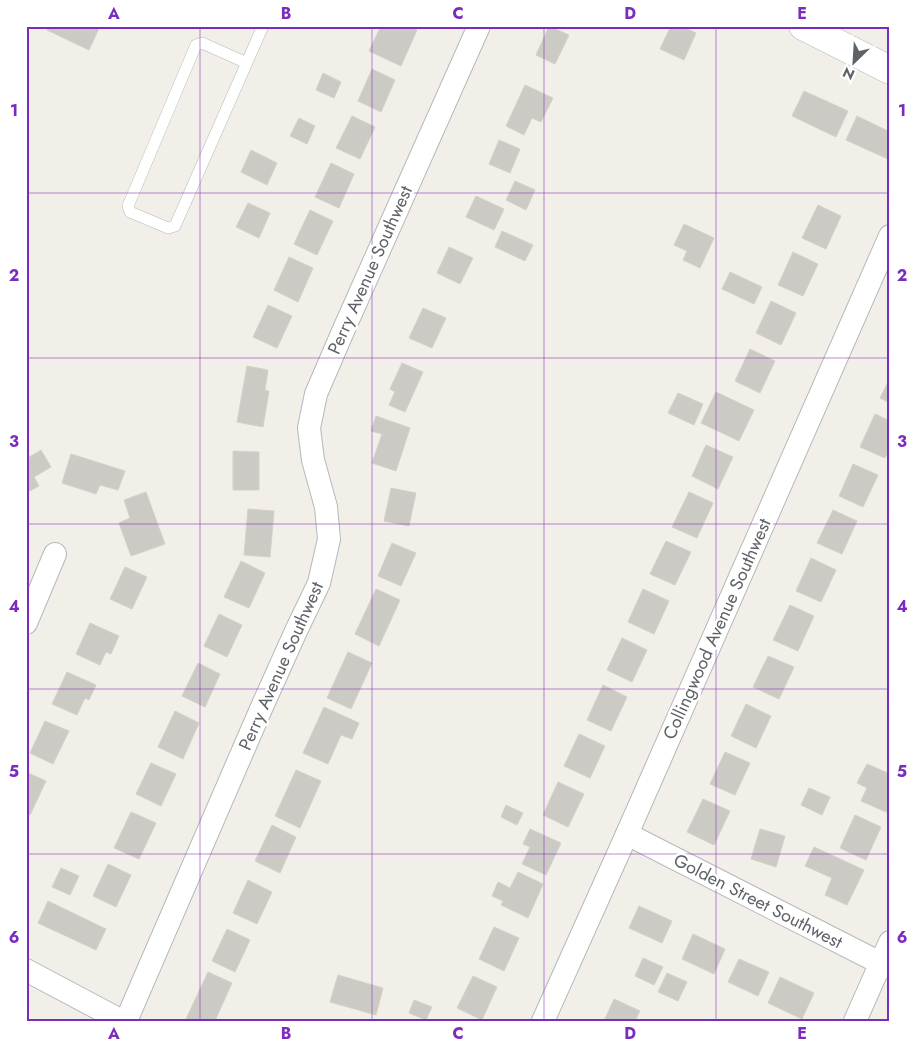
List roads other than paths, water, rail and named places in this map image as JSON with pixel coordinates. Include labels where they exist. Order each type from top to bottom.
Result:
[{"type":"street","name":"Perry Avenue Southwest","points":[[126,1021],[261,709],[319,583],[329,539],[326,507],[313,460],[309,428],[316,394],[479,26]]},
{"type":"street","points":[[813,29],[890,70]]},
{"type":"street","name":"Collingwood Avenue Southwest","points":[[543,1021],[890,236]]},
{"type":"street","points":[[26,622],[55,554]]},
{"type":"street","name":"Golden Street Southwest","points":[[627,834],[885,966]]},
{"type":"street","points":[[855,1021],[885,966],[890,942]]},
{"type":"street","points":[[26,970],[122,1021]]},
{"type":"lane","points":[[247,63],[202,43],[196,45],[128,206],[130,212],[168,228],[175,226],[247,63],[263,26]]}]
